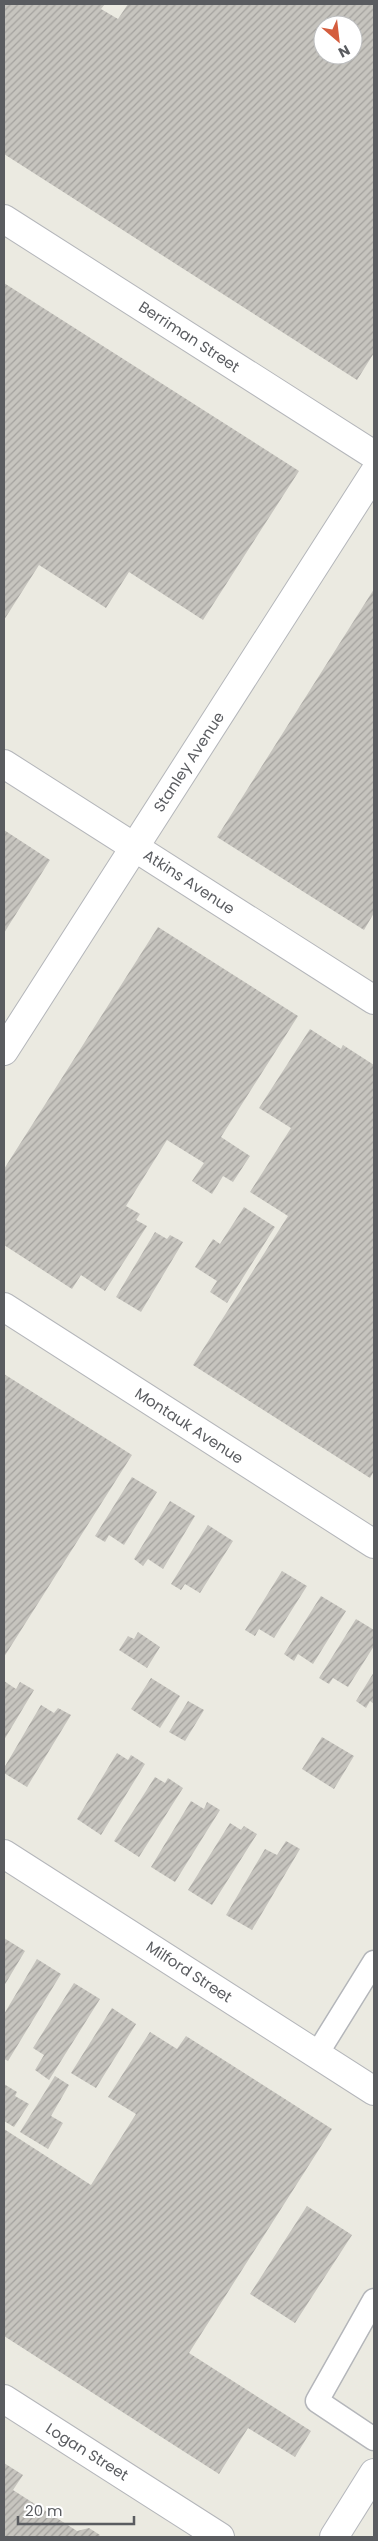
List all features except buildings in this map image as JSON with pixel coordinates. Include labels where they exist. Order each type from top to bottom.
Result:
[{"type":"street","name":"Berriman Street","points":[[4,219],[374,455]]},
{"type":"street","name":"Stanley Avenue","points":[[4,1051],[374,473]]},
{"type":"street","name":"Atkins Avenue","points":[[4,764],[374,1000]]},
{"type":"street","name":"Montauk Avenue","points":[[4,1308],[374,1544]]},
{"type":"street","name":"Milford Street","points":[[4,1854],[374,2090]]},
{"type":"street","name":"Logan Street","points":[[4,2399],[220,2537]]},
{"type":"street","points":[[334,2537],[374,2473]]},
{"type":"lane","points":[[317,2054],[374,1962]]},
{"type":"lane","points":[[374,2300],[317,2401],[374,2439]]}]
